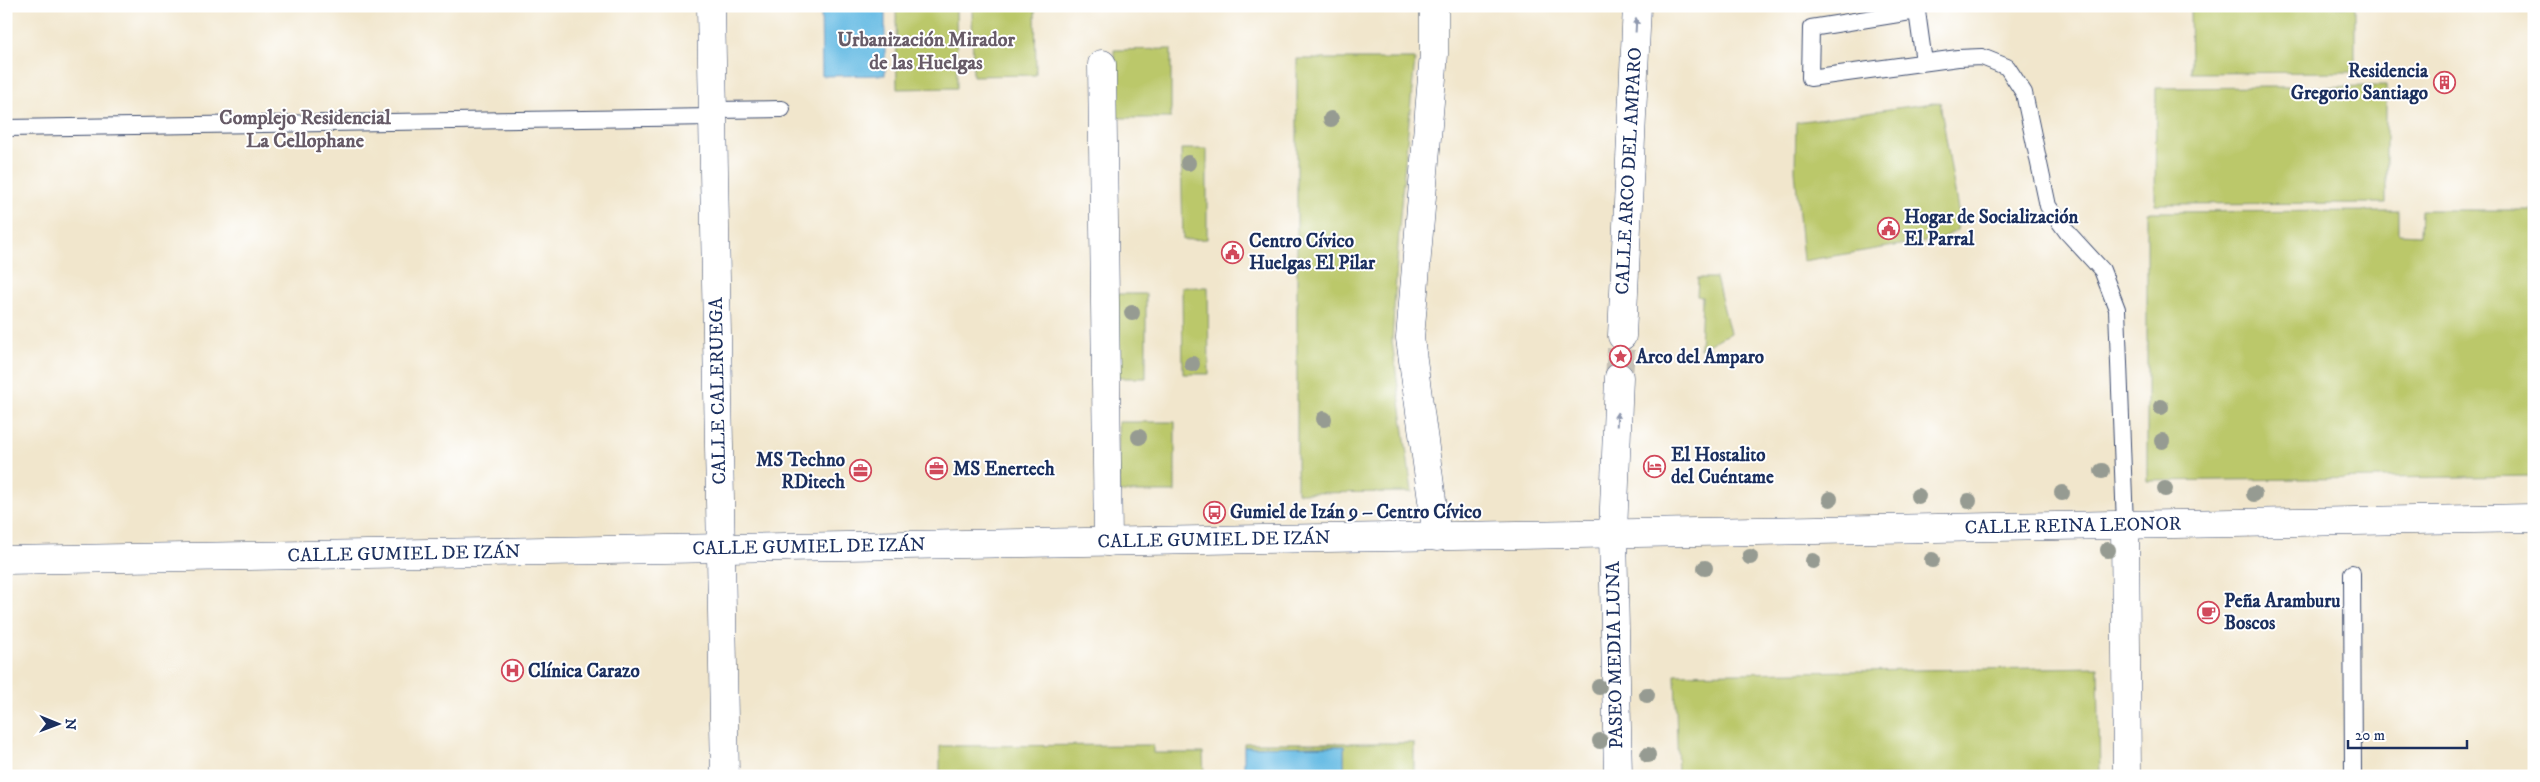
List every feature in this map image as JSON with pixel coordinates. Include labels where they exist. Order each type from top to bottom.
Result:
[{"type":"street","name":"CALLE CALERUEGA","points":[[711,6],[725,776]]},
{"type":"street","points":[[1434,6],[1434,54],[1410,338],[1437,537]]},
{"type":"street","name":"CALLE ARCO DEL AMPARO","points":[[1622,336],[1637,6]]},
{"type":"street","points":[[1102,64],[1108,542]]},
{"type":"street","points":[[1613,534],[1619,377]]},
{"type":"street","name":"CALLE REINA LEONOR","points":[[1613,534],[2534,518]]},
{"type":"street","points":[[2125,525],[2127,776]]},
{"type":"street","name":"CALLE GUMIEL DE IZÁN","points":[[6,560],[1613,534]]},
{"type":"street","name":"PASEO MEDIA LUNA","points":[[1613,534],[1618,776]]},
{"type":"lane","points":[[1924,62],[1917,11],[1811,28],[1810,78],[1924,62],[1982,57],[2007,67],[2024,93],[2048,206],[2067,232],[2102,270],[2117,309],[2125,525]]},
{"type":"lane","points":[[6,128],[654,118],[782,109]]},
{"type":"lane","points":[[2352,573],[2353,776]]},
{"type":"green space","points":[[896,6],[956,6],[957,88],[897,89]]},
{"type":"green space","points":[[972,6],[1035,6],[1036,75],[973,76]]},
{"type":"green space","points":[[2190,6],[2355,6],[2355,72],[2191,73]]},
{"type":"green space","points":[[1171,49],[1171,118],[1115,118],[1114,50]]},
{"type":"green space","points":[[1297,59],[1415,59],[1400,214],[1392,341],[1412,492],[1297,493]]},
{"type":"green space","points":[[2386,86],[2386,203],[2155,204],[2156,88]]},
{"type":"green space","points":[[1940,102],[1959,216],[1957,230],[1943,238],[1803,261],[1795,170],[1796,122]]},
{"type":"green space","points":[[1181,149],[1207,149],[1207,239],[1183,240]]},
{"type":"green space","points":[[2421,210],[2534,210],[2534,476],[2147,481],[2147,212],[2399,211],[2399,234],[2420,235]]},
{"type":"green space","points":[[1698,278],[1716,278],[1730,333],[1700,349],[1702,297],[1697,296]]},
{"type":"green space","points":[[1182,287],[1208,287],[1209,374],[1183,374]]},
{"type":"green space","points":[[1117,294],[1146,294],[1146,378],[1117,378]]},
{"type":"green space","points":[[1118,422],[1175,422],[1175,492],[1119,492]]},
{"type":"green space","points":[[2098,667],[2100,776],[1678,776],[1675,674]]},
{"type":"green space","points":[[1244,743],[1414,743],[1414,776],[1344,776],[1344,746],[1244,747]]},
{"type":"green space","points":[[1153,745],[1153,753],[1203,753],[1204,776],[940,776],[940,746]]},
{"type":"water","points":[[821,6],[885,6],[885,75],[822,76]]},
{"type":"water","points":[[1344,746],[1344,776],[1244,776],[1244,747]]},
{"type":"tunnel","points":[[1619,377],[1622,336]]},
{"type":"place","name":"Residencia Gregorio Santiago","points":[[2444,82]]},
{"type":"place","name":"Hogar de Socialización El Parral","points":[[1888,228]]},
{"type":"place","name":"Centro Cívico Huelgas El Pilar","points":[[1233,252]]},
{"type":"place","name":"Arco del Amparo","points":[[1620,357]]},
{"type":"place","name":"El Hostalito del Cuéntame","points":[[1655,466]]},
{"type":"place","name":"MS Enertech","points":[[937,469]]},
{"type":"place","name":"MS Techno RDitech","points":[[861,471]]},
{"type":"place","name":"Gumiel de Izán 9 – Centro Cívico","points":[[1214,512]]},
{"type":"place","name":"Peña Aramburu Boscos","points":[[2208,612]]},
{"type":"place","name":"Clínica Carazo","points":[[512,671]]},
{"type":"district","name":"Urbanización Mirador de las Huelgas","points":[[926,52]]},
{"type":"district","name":"Complejo Residencial La Cellophane","points":[[305,130]]}]
